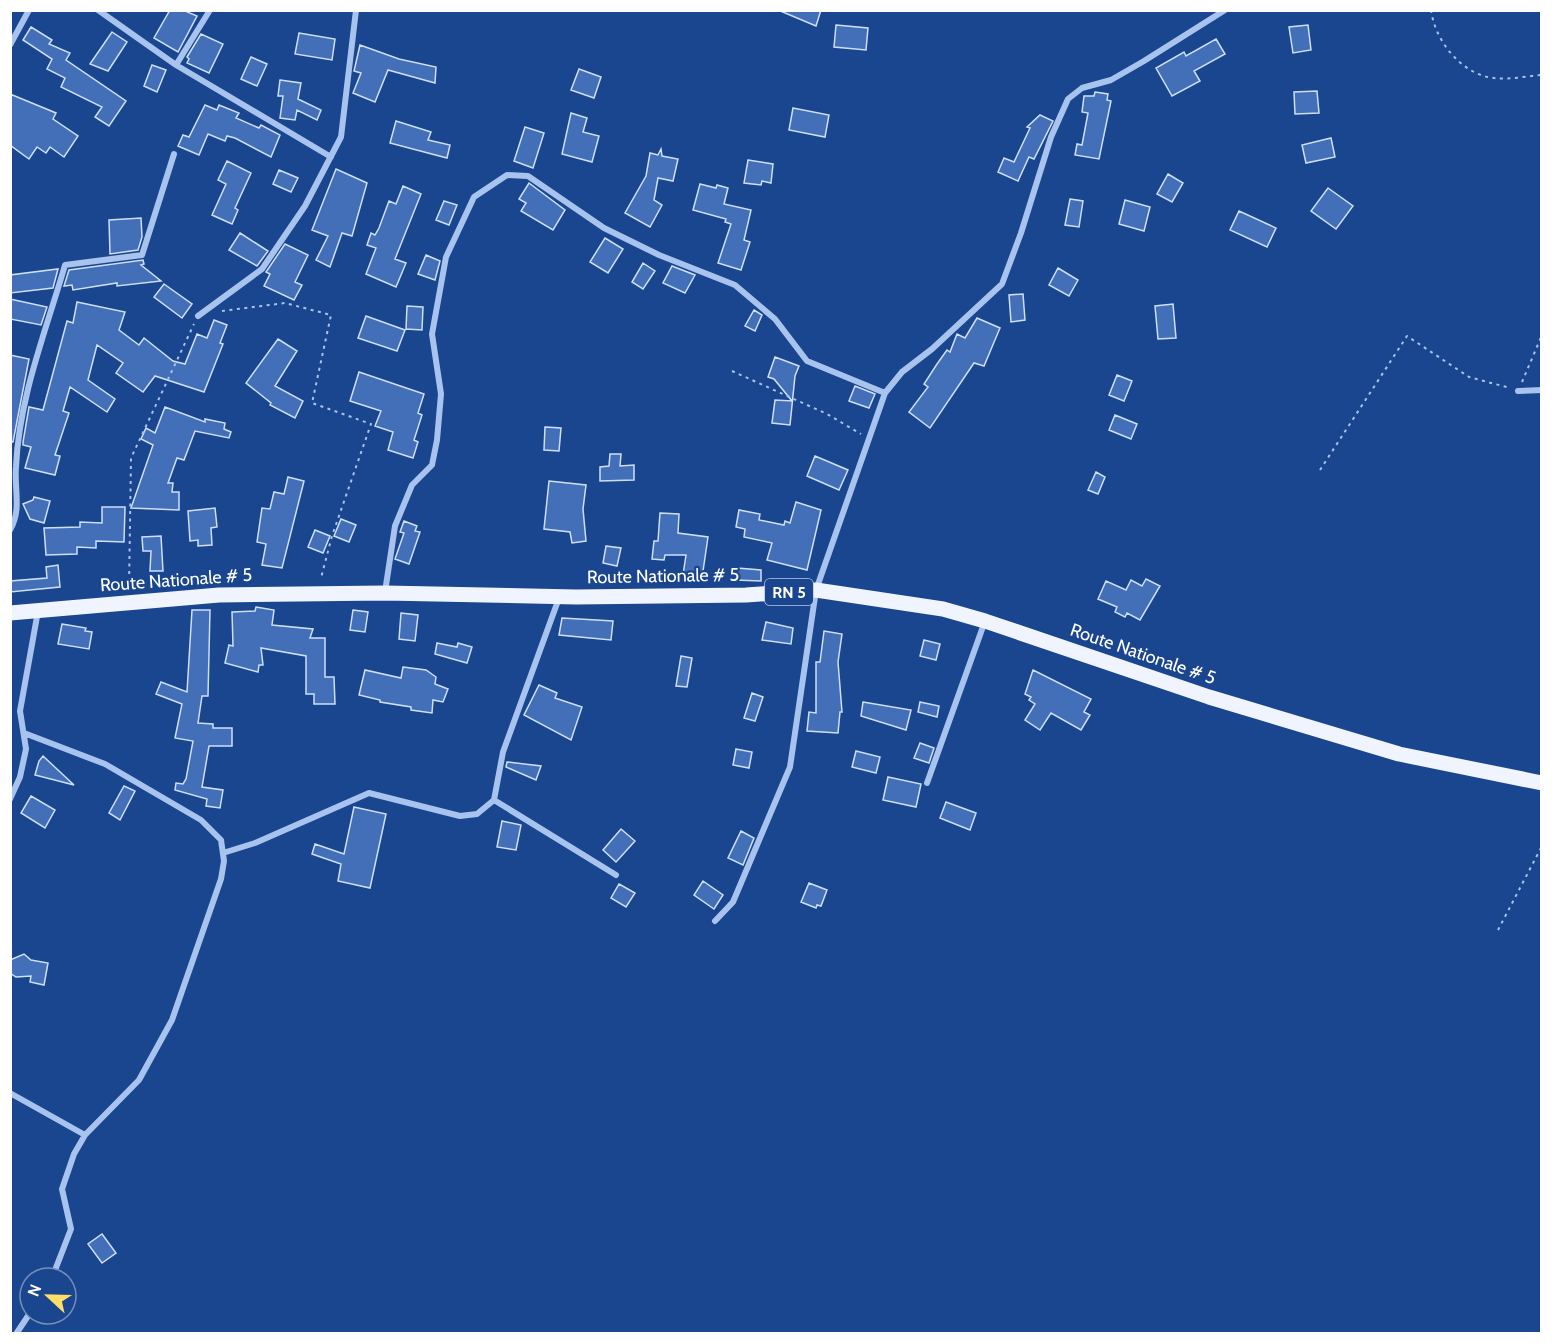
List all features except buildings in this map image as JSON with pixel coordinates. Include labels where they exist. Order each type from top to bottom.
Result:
[{"type":"main road","name":"Route Nationale # 5","points":[[10,613],[219,595],[385,593],[560,597],[746,595],[816,590],[907,602],[985,621],[1209,698],[1399,754],[1542,783]]},
{"type":"street","points":[[10,45],[29,10]]},
{"type":"street","points":[[98,10],[176,65],[331,157]]},
{"type":"street","points":[[176,65],[210,10]]},
{"type":"street","points":[[198,316],[262,269],[305,206],[331,157],[341,137],[356,10]]},
{"type":"street","points":[[715,921],[733,902],[790,767],[816,590],[885,393],[902,372],[932,349],[1002,284],[1052,137],[1068,99],[1082,88],[1111,80],[1225,10]]},
{"type":"street","points":[[10,530],[16,520],[18,506],[15,469],[19,433],[36,358],[65,265],[142,255],[174,154]]},
{"type":"street","points":[[385,593],[395,526],[411,485],[432,465],[437,440],[441,394],[432,334],[446,258],[474,197],[507,175],[528,176],[604,228],[659,255],[735,285],[776,319],[807,361],[885,393]]},
{"type":"street","points":[[1518,391],[1542,390]]},
{"type":"street","points":[[223,853],[275,835],[369,793],[460,816],[477,814],[494,800],[503,752],[560,597]]},
{"type":"street","points":[[10,799],[20,777],[26,749],[20,711],[38,610]]},
{"type":"street","points":[[927,783],[985,621]]},
{"type":"street","points":[[24,734],[105,765],[153,791],[210,828],[221,840],[223,853],[221,879],[172,1020],[139,1080],[86,1135],[74,1154],[63,1189],[71,1229],[57,1266]]},
{"type":"street","points":[[494,800],[616,875]]},
{"type":"street","points":[[10,1094],[86,1135]]},
{"type":"path","points":[[1431,10],[1440,39],[1467,68],[1475,73],[1495,78],[1542,75]]},
{"type":"path","points":[[129,601],[131,458],[198,316],[285,303],[331,315],[312,403],[371,424],[332,536],[317,594]]},
{"type":"path","points":[[1320,470],[1407,336],[1469,377],[1518,391],[1542,335]]},
{"type":"path","points":[[732,371],[854,428],[868,440]]},
{"type":"path","points":[[1498,930],[1542,846]]}]
